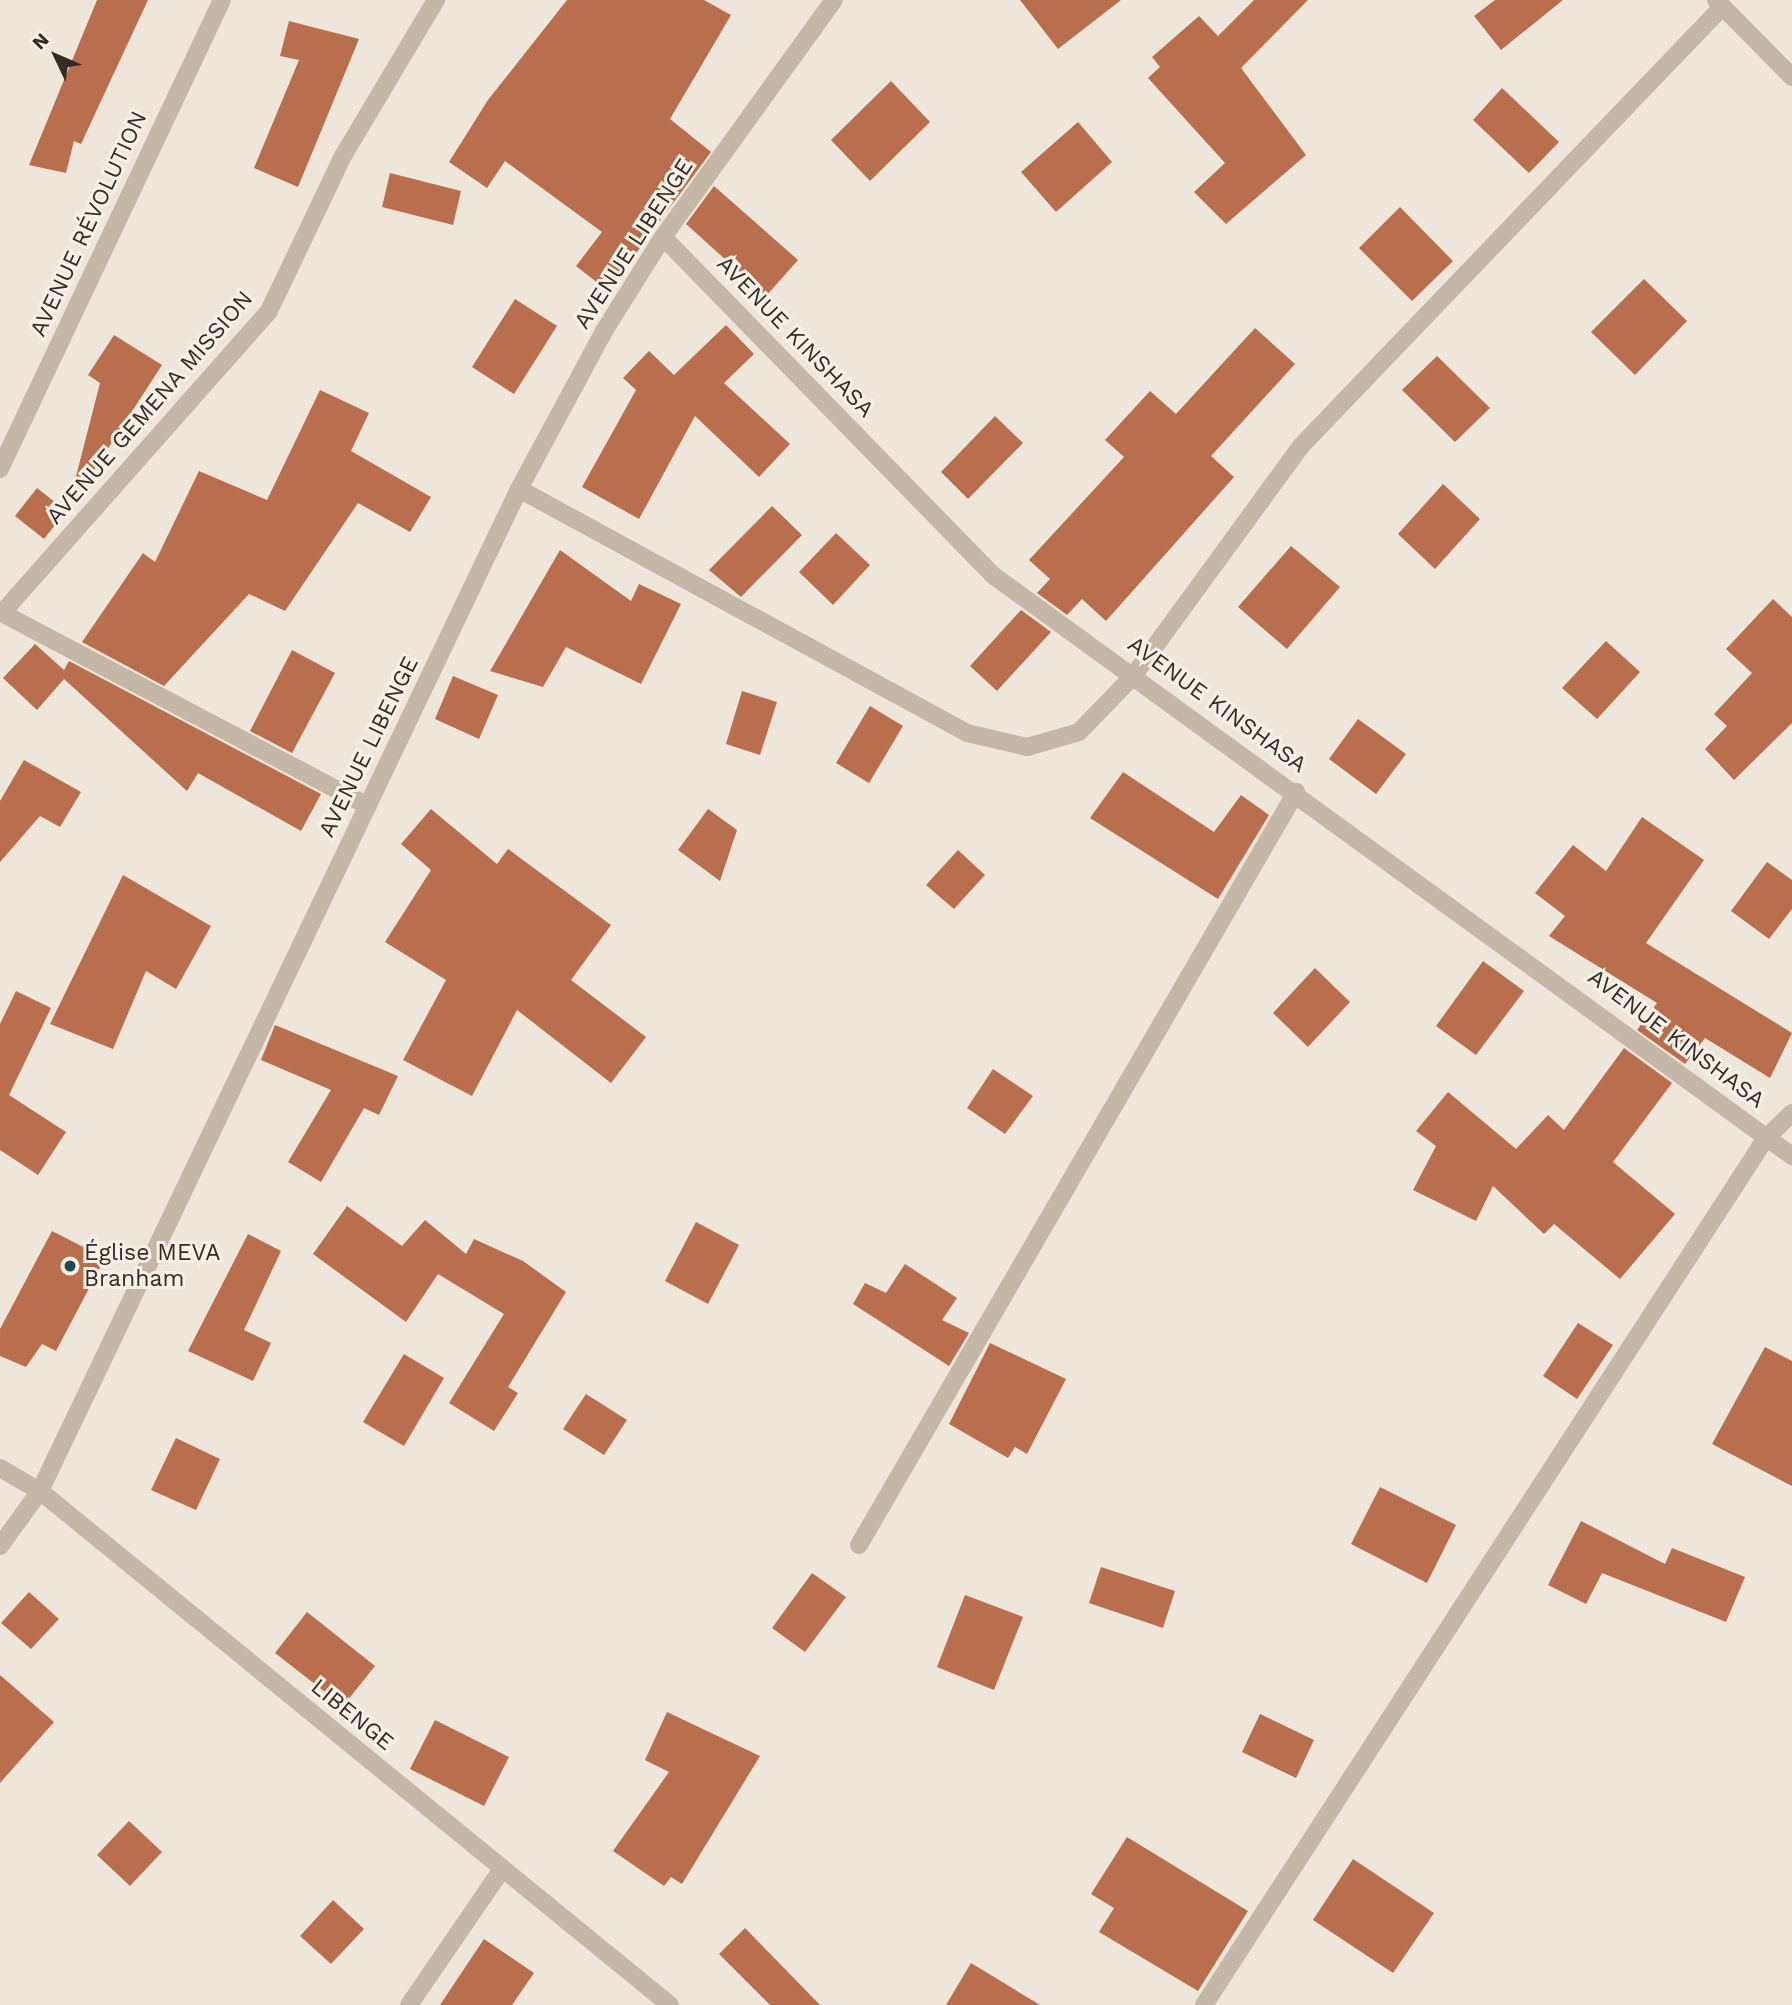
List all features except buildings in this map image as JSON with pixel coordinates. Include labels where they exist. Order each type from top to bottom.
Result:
[{"type":"street","name":"AVENUE RÉVOLUTION","points":[[0,469],[222,0]]},
{"type":"street","name":"AVENUE GEMENA MISSION","points":[[1,613],[269,311],[343,156],[436,0]]},
{"type":"street","name":"AVENUE LIBENGE","points":[[0,1546],[40,1491],[519,489],[663,237],[834,0]]},
{"type":"street","points":[[519,489],[967,733],[1027,747],[1079,732],[1134,675],[1301,446],[1719,3],[1792,77]]},
{"type":"street","name":"AVENUE KINSHASA","points":[[663,237],[994,576],[1296,792],[1792,1156]]},
{"type":"street","points":[[1,613],[368,806]]},
{"type":"street","points":[[859,1545],[1296,792]]},
{"type":"street","points":[[1204,2005],[1766,1138],[1792,1113]]},
{"type":"street","name":"LIBENGE","points":[[0,1468],[40,1491],[670,2005]]},
{"type":"street","points":[[408,2005],[502,1869]]},
{"type":"place","name":"Église MEVA Branham","points":[[70,1266]]}]
